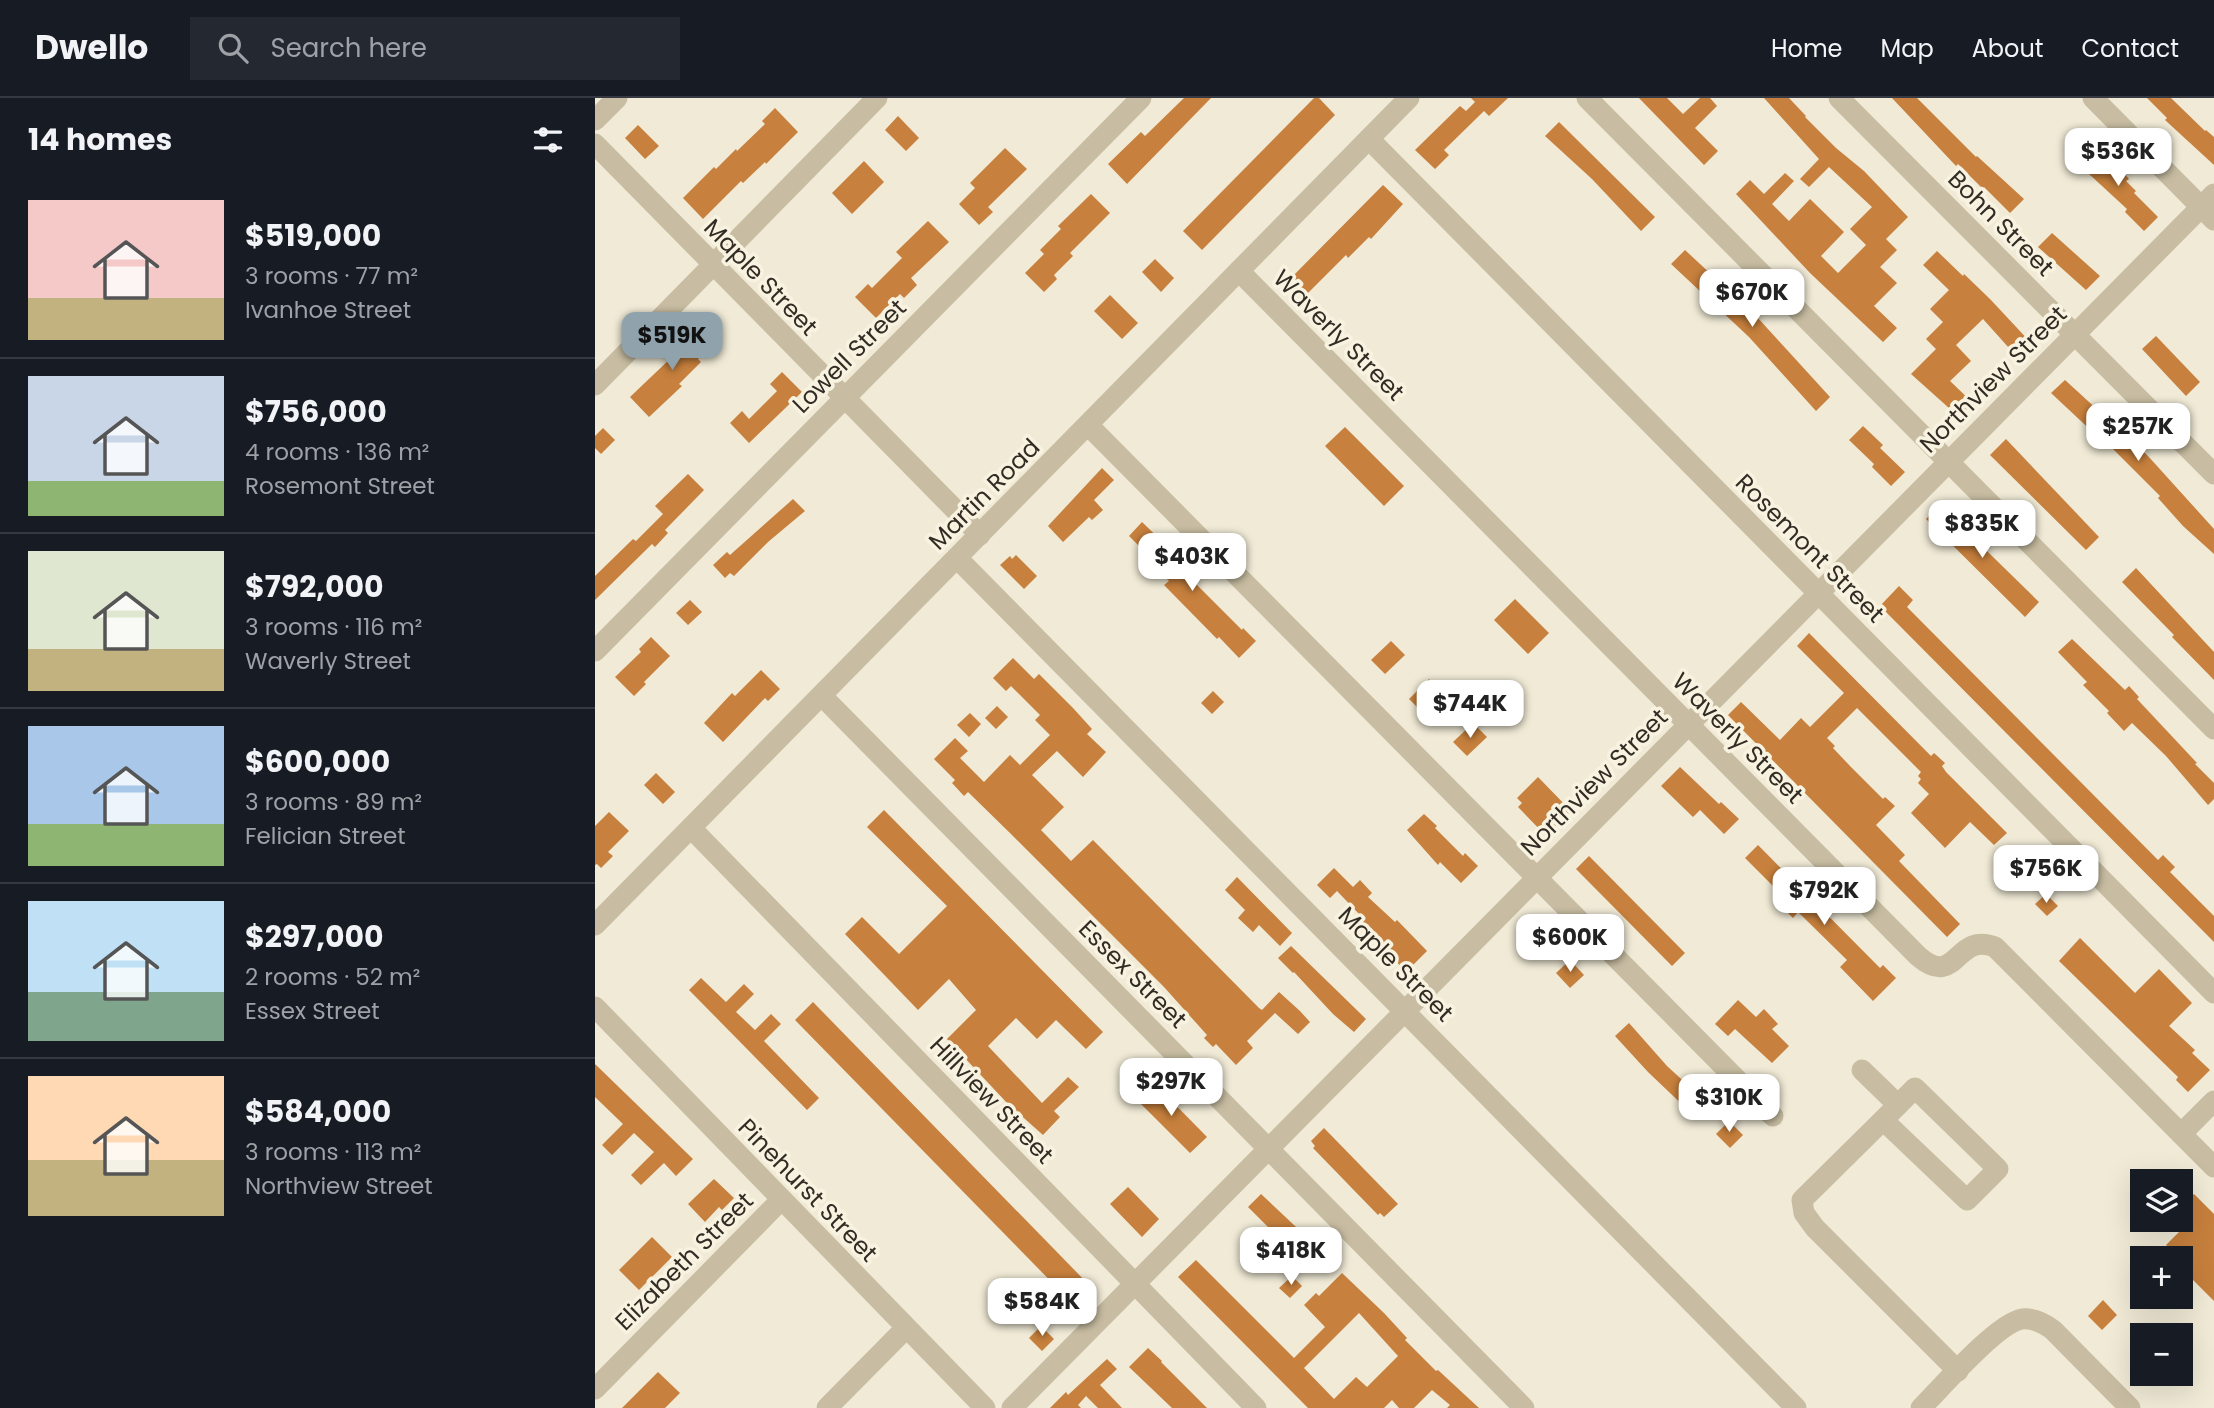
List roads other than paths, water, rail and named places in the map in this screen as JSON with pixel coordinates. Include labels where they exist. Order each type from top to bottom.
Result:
[{"type":"street","points":[[595,120],[617,98]]},
{"type":"street","points":[[595,385],[877,98]]},
{"type":"street","name":"Lowell Street","points":[[595,651],[1141,98]]},
{"type":"street","name":"Martin Road","points":[[595,925],[1409,98]]},
{"type":"street","points":[[1587,98],[2214,729]]},
{"type":"street","name":"Bohn Street","points":[[1839,98],[2214,474]]},
{"type":"street","points":[[2093,98],[2210,207]]},
{"type":"street","name":"Rosemont Street","points":[[1370,139],[2214,993]]},
{"type":"street","name":"Maple Street","points":[[595,144],[980,535]]},
{"type":"street","name":"Northview Street","points":[[1012,1408],[2074,334],[2210,207]]},
{"type":"street","name":"Waverly Street","points":[[1239,271],[1925,962],[1941,967],[1954,961],[1970,946],[1979,943],[1995,947],[2214,1167]]},
{"type":"street","points":[[1088,425],[1773,1116]]},
{"type":"street","name":"Maple Street","points":[[957,558],[1796,1408]]},
{"type":"street","name":"Essex Street","points":[[822,696],[1524,1408]]},
{"type":"street","name":"Hillview Street","points":[[691,828],[1256,1408]]},
{"type":"street","name":"Pinehurst Street","points":[[595,1007],[985,1408]]},
{"type":"street","points":[[1862,1070],[1898,1105]]},
{"type":"street","points":[[1883,1120],[1967,1200],[1998,1169],[1915,1088],[1802,1200],[1804,1213],[1815,1228],[1958,1371]]},
{"type":"street","points":[[2182,1134],[2214,1101]]},
{"type":"street","name":"Elizabeth Street","points":[[595,1389],[781,1200]]},
{"type":"street","points":[[1921,1408],[2001,1330],[2024,1319],[2040,1322],[2053,1329],[2130,1408]]},
{"type":"street","points":[[827,1408],[907,1328]]}]
